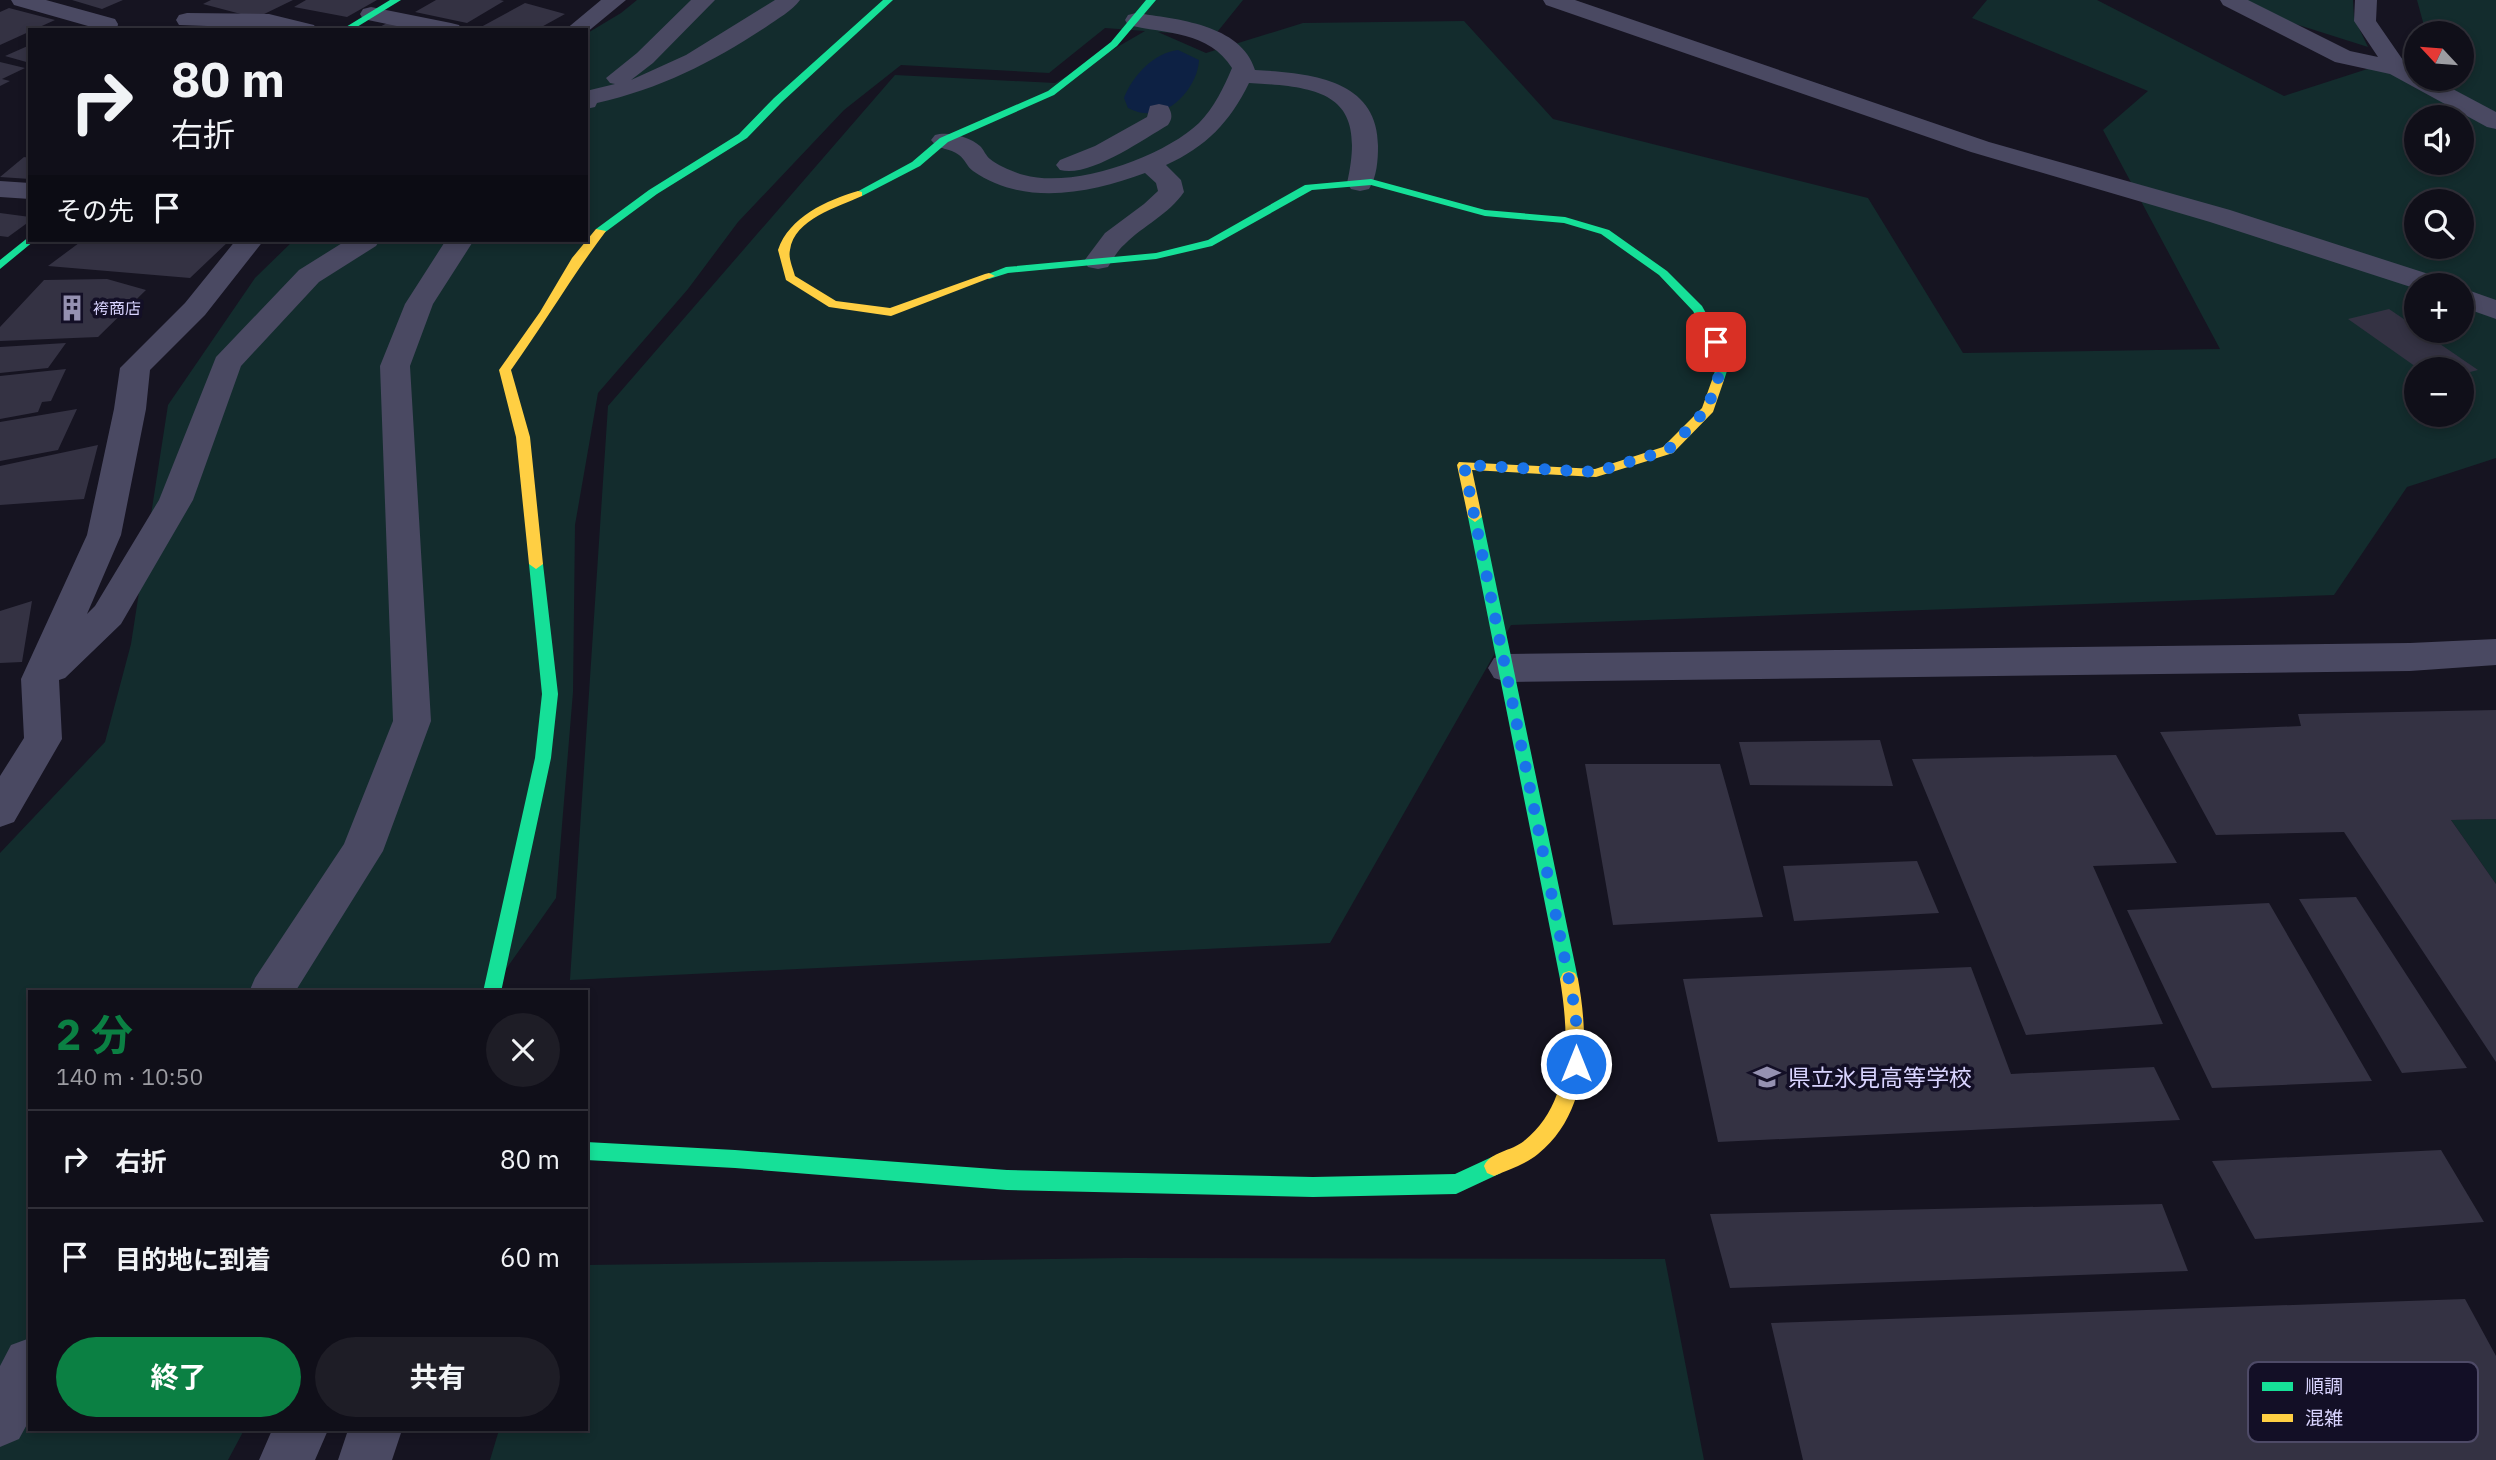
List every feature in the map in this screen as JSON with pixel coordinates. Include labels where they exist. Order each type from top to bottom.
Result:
[{"type":"street","points":[[22,0],[107,24],[106,28]]},
{"type":"street","points":[[348,28],[396,0]]},
{"type":"street","points":[[579,28],[615,0]]},
{"type":"street","points":[[588,99],[645,58],[705,0]]},
{"type":"street","points":[[588,100],[638,85],[690,61],[755,25],[789,0]]},
{"type":"street","points":[[492,990],[542,758],[550,694],[523,438],[505,370],[547,313],[578,258],[594,236],[653,192],[743,136],[778,100],[888,0]]},
{"type":"street","points":[[588,1151],[735,1158],[1007,1180],[1313,1187],[1456,1184],[1531,1148],[1558,1116],[1576,1064],[1576,1014],[1464,465],[1596,472],[1668,450],[1707,409],[1725,359],[1698,309],[1663,273],[1605,232],[1565,220],[1485,213],[1371,182],[1309,187],[1212,243],[1156,257],[1006,270],[891,312],[833,304],[790,278],[784,251],[791,231],[824,210],[916,164],[951,137],[1051,93],[1114,44],[1151,0]]},
{"type":"street","points":[[1554,0],[1980,147],[2220,216],[2404,275]]},
{"type":"street","points":[[2231,0],[2343,57],[2397,68],[2496,122]]},
{"type":"street","points":[[2365,0],[2365,21],[2397,68]]},
{"type":"street","points":[[371,14],[441,28]]},
{"type":"street","points":[[187,20],[269,21],[298,28]]},
{"type":"street","points":[[951,137],[971,151],[979,162],[1024,183],[1054,186],[1087,183],[1172,154],[1209,127],[1232,95],[1244,68],[1240,60],[1222,44],[1201,33],[1136,20]]},
{"type":"street","points":[[1241,76],[1288,79],[1349,100],[1358,115],[1367,150],[1360,183]]},
{"type":"street","points":[[951,137],[986,142],[1007,154],[1038,163],[1070,165],[1104,151],[1160,120],[1159,111]]},
{"type":"street","points":[[1098,261],[1105,246],[1131,223],[1153,211],[1171,192],[1168,180],[1149,163]]},
{"type":"street","points":[[0,189],[28,191]]},
{"type":"street","points":[[0,266],[28,241]]},
{"type":"street","points":[[0,811],[43,739],[40,679],[104,535],[131,409],[135,368],[195,309],[248,242]]},
{"type":"street","points":[[40,679],[108,615],[176,500],[227,363],[309,276],[363,242]]},
{"type":"street","points":[[272,990],[362,851],[412,721],[395,366],[419,304],[459,242]]},
{"type":"street","points":[[2474,302],[2496,310]]},
{"type":"street","points":[[1507,668],[2410,657],[2496,652]]},
{"type":"street","points":[[0,1420],[28,1368]]},
{"type":"street","points":[[286,1460],[300,1431]]},
{"type":"street","points":[[365,1460],[375,1431]]},
{"type":"green space","points":[[637,0],[1243,0],[1214,36],[1158,32],[1206,53],[1303,23],[1464,21],[1553,119],[1868,198],[1963,353],[2220,349],[2103,130],[2148,91],[1972,18],[1987,0],[2097,0],[2284,96],[2404,57],[2404,91],[2474,91],[2474,21],[2423,21],[2417,0],[2496,0],[2496,458],[2407,487],[2334,595],[1511,625],[1330,943],[570,980],[608,406],[895,75],[1055,83],[1145,31],[1105,28],[1049,73],[901,65],[844,110],[738,222],[688,289],[598,393],[575,525],[573,692],[556,898],[491,990],[28,990],[28,1431],[243,1431],[228,1460],[0,1460],[0,853],[105,742],[131,644],[168,405],[255,278],[292,242],[588,242],[588,33]]},
{"type":"green space","points":[[2220,0],[2353,0],[2354,18],[2368,47]]},
{"type":"green space","points":[[2496,819],[2496,884],[2451,820]]},
{"type":"green space","points":[[1126,1258],[1665,1259],[1704,1460],[490,1460],[499,1431],[588,1431],[588,1265]]},
{"type":"water","points":[[1178,50],[1199,60],[1189,89],[1164,110],[1154,113],[1128,108],[1124,98],[1145,66],[1169,52]]},
{"type":"building","points":[[72,0],[123,0],[102,9]]},
{"type":"building","points":[[211,0],[293,0],[256,18],[203,4]]},
{"type":"building","points":[[306,0],[377,0],[347,17],[294,7]]},
{"type":"building","points":[[436,0],[504,1],[467,23],[415,12]]},
{"type":"building","points":[[525,3],[565,14],[540,28],[481,27]]},
{"type":"building","points":[[9,8],[55,20],[37,28],[28,28],[28,32],[0,45],[0,12]]},
{"type":"building","points":[[389,22],[409,28],[378,28]]},
{"type":"building","points":[[28,46],[28,62],[5,56]]},
{"type":"building","points":[[0,62],[25,68],[2,79],[10,81],[0,86]]},
{"type":"building","points":[[24,157],[28,158],[28,179],[0,177]]},
{"type":"building","points":[[0,213],[28,217],[28,222],[8,237],[0,236]]},
{"type":"building","points":[[80,242],[228,242],[190,278],[48,266]]},
{"type":"building","name":"袴商店","points":[[107,279],[146,290],[98,337],[0,341],[0,327],[44,280]]},
{"type":"building","points":[[2389,309],[2404,319],[2404,343],[2439,343],[2459,357],[2404,358],[2348,319]]},
{"type":"building","points":[[66,343],[48,368],[0,373],[0,347]]},
{"type":"building","points":[[66,369],[51,401],[42,402],[38,412],[0,419],[0,376]]},
{"type":"building","points":[[77,409],[58,450],[0,461],[0,422]]},
{"type":"building","points":[[98,445],[84,499],[0,505],[0,466]]},
{"type":"building","points":[[32,601],[22,662],[0,663],[0,611]]},
{"type":"building","points":[[2496,710],[2496,819],[2451,820],[2496,884],[2496,1062],[2344,832],[2216,835],[2160,732],[2301,726],[2298,714]]},
{"type":"building","points":[[1880,740],[1893,786],[1750,785],[1739,742]]},
{"type":"building","points":[[2116,755],[2177,863],[2093,866],[2163,1024],[2026,1035],[1912,759]]},
{"type":"building","points":[[1585,764],[1720,764],[1763,917],[1613,925]]},
{"type":"building","points":[[1917,861],[1939,913],[1794,921],[1783,866]]},
{"type":"building","points":[[2356,897],[2467,1068],[2402,1073],[2299,899]]},
{"type":"building","points":[[2269,903],[2372,1081],[2212,1088],[2127,910]]},
{"type":"building","points":[[1971,967],[2011,1074],[2154,1067],[2180,1120],[1718,1142],[1683,979]]},
{"type":"building","points":[[2441,1150],[2484,1222],[2255,1239],[2212,1161]]},
{"type":"building","points":[[2162,1204],[2188,1271],[1730,1288],[1710,1214]]},
{"type":"building","points":[[2465,1299],[2496,1356],[2496,1460],[1803,1460],[1771,1323]]},
{"type":"traffic: fast","points":[[348,28],[396,0]]},
{"type":"traffic: fast","points":[[600,231],[653,192],[743,136],[778,100],[888,0]]},
{"type":"traffic: fast","points":[[858,194],[916,164],[944,140],[1051,93],[1114,44],[1151,0]]},
{"type":"traffic: fast","points":[[989,276],[1006,270],[1156,256],[1212,243],[1309,187],[1371,182],[1485,213],[1565,220],[1605,232],[1663,273],[1698,309],[1725,359],[1718,380]]},
{"type":"traffic: fast","points":[[0,266],[28,241]]},
{"type":"traffic: fast","points":[[1475,517],[1569,979]]},
{"type":"traffic: fast","points":[[492,990],[543,758],[550,694],[536,564]]},
{"type":"traffic: fast","points":[[588,1151],[735,1159],[1007,1180],[1313,1187],[1456,1184],[1494,1166]]},
{"type":"traffic: slow","points":[[858,194],[825,208],[794,230],[787,239],[784,250],[790,278],[833,304],[891,312],[989,276]]},
{"type":"traffic: slow","points":[[536,564],[523,437],[505,370],[546,313],[578,258],[600,231]]},
{"type":"traffic: slow","points":[[1475,517],[1464,465],[1596,473],[1668,450],[1708,409],[1718,380]]},
{"type":"traffic: slow","points":[[1494,1166],[1533,1146],[1561,1109],[1569,1089],[1576,1046],[1569,979]]},
{"type":"place","name":"袴商店","points":[[72,308]]},
{"type":"place","name":"県立氷見高等学校","points":[[1767,1077]]},
{"type":"route","points":[[1576,1064],[1576,1014],[1464,465],[1596,472],[1668,450],[1707,409],[1725,359],[1716,342]]}]
